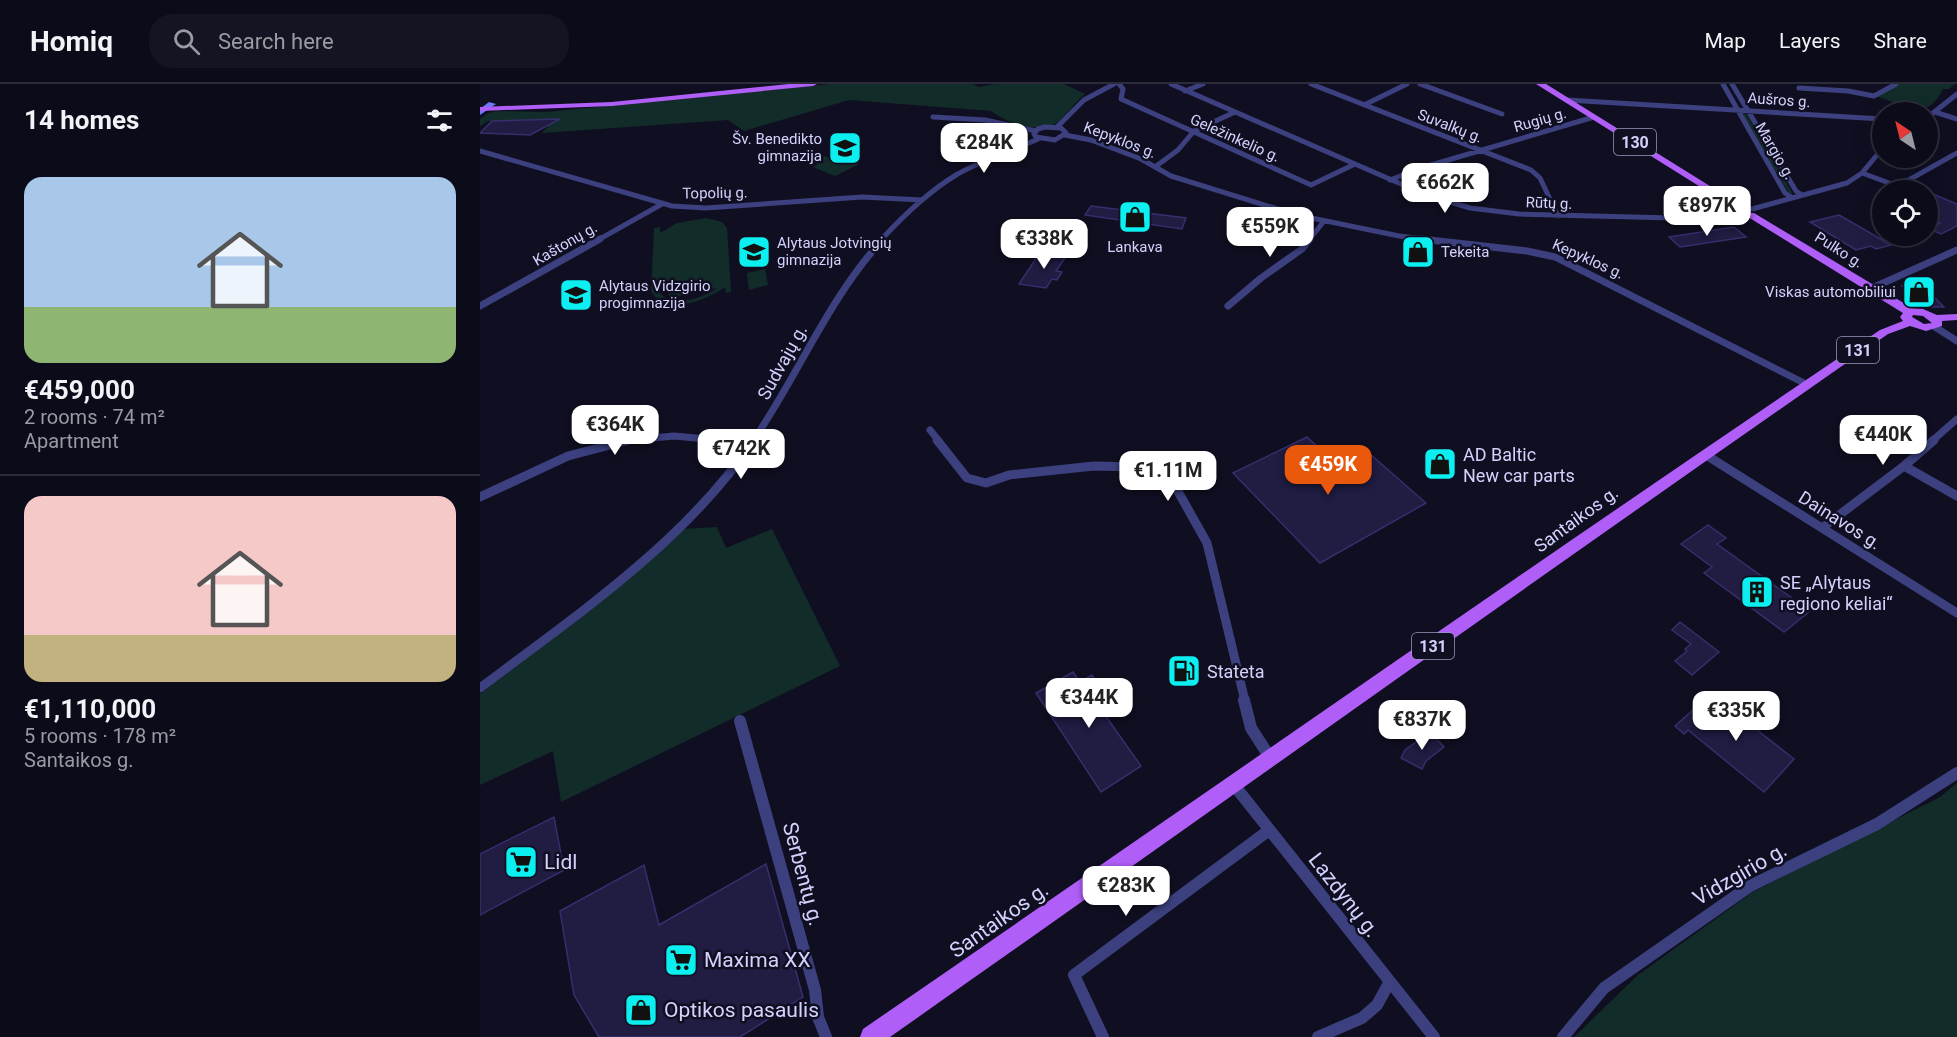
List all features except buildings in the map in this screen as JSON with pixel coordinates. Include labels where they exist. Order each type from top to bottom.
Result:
[{"type":"main road","points":[[484,108],[774,84]]},
{"type":"main road","points":[[484,108],[612,104],[813,84]]},
{"type":"main road","name":"130","points":[[1540,84],[1736,209]]},
{"type":"main road","points":[[1736,209],[1751,212]]},
{"type":"main road","name":"Pulko g.","points":[[1751,212],[1872,288],[1910,317],[1924,313],[1935,323],[1957,317]]},
{"type":"main road","name":"Santaikos g.","points":[[871,1037],[1536,575],[1627,508],[1884,332],[1910,317]]},
{"type":"street","points":[[1057,127],[1084,100],[1114,84]]},
{"type":"street","name":"Geležinkelio g.","points":[[1119,84],[1122,87],[1120,96],[1122,99],[1192,133],[1311,185],[1355,164]]},
{"type":"street","name":"Rūtų g.","points":[[1171,84],[1390,180],[1470,208],[1500,213],[1558,216],[1707,218],[1736,209]]},
{"type":"street","points":[[1185,91],[1203,84]]},
{"type":"street","name":"Suvalkų g.","points":[[1311,84],[1536,174],[1543,183],[1558,216]]},
{"type":"street","points":[[1364,105],[1407,84]]},
{"type":"street","points":[[1420,84],[1502,114]]},
{"type":"street","name":"Margio g.","points":[[1723,84],[1785,193],[1791,197]]},
{"type":"street","name":"Margio g.","points":[[1732,84],[1796,190],[1802,195]]},
{"type":"street","points":[[1799,88],[1848,91],[1874,96],[1896,84]]},
{"type":"street","points":[[1938,110],[1957,94]]},
{"type":"street","name":"Aušros g.","points":[[1569,102],[1872,119]]},
{"type":"street","points":[[1155,167],[1178,150],[1192,133],[1235,112]]},
{"type":"street","points":[[1938,113],[1957,119]]},
{"type":"street","points":[[933,117],[955,116],[995,120],[1036,131],[1045,127],[1057,127],[1065,131],[1065,135]]},
{"type":"street","name":"Rugių g.","points":[[1390,180],[1480,150],[1594,117]]},
{"type":"street","points":[[1036,131],[1034,136],[1038,139]]},
{"type":"street","name":"Sudvajų g.","points":[[480,688],[603,593],[665,541],[719,485],[753,443],[830,308],[869,256],[922,200],[968,168],[1038,139],[1055,140],[1065,135]]},
{"type":"street","name":"Kepyklos g.","points":[[1065,135],[1090,140],[1155,167],[1171,177],[1324,221],[1399,236],[1527,251],[1555,257],[1808,385]]},
{"type":"street","name":"Topolių g.","points":[[480,151],[662,204],[705,208],[862,197],[922,200]]},
{"type":"street","points":[[1910,180],[1957,153]]},
{"type":"street","points":[[1751,212],[1791,197],[1847,183],[1862,173],[1872,161]]},
{"type":"street","points":[[1862,173],[1881,180]]},
{"type":"street","name":"Kaštonų g.","points":[[480,306],[662,204]]},
{"type":"street","points":[[1228,306],[1261,278],[1302,249],[1324,221]]},
{"type":"street","points":[[1872,288],[1957,250]]},
{"type":"street","points":[[1935,323],[1957,341]]},
{"type":"street","points":[[1822,528],[1904,466],[1957,419]]},
{"type":"street","points":[[930,430],[967,478],[986,483],[1009,475],[1094,466],[1137,467],[1171,479],[1207,543],[1251,728],[1257,741],[1271,759]]},
{"type":"street","points":[[480,497],[545,464],[622,441],[669,435],[753,443]]},
{"type":"street","name":"Dainavos g.","points":[[1706,456],[1957,613]]},
{"type":"street","points":[[1904,466],[1957,496]]},
{"type":"street","name":"Serbentų g.","points":[[740,721],[815,990],[818,1017],[826,1037]]},
{"type":"street","name":"Vidzgirio g.","points":[[1563,1037],[1604,988],[1749,886],[1877,824],[1957,772]]},
{"type":"street","name":"Lazdynų g.","points":[[1234,785],[1268,831],[1434,1037]]},
{"type":"street","points":[[1103,1037],[1074,975],[1268,831]]},
{"type":"street","points":[[1318,1037],[1362,1018],[1377,1005],[1389,983]]},
{"type":"green space","points":[[830,84],[972,84],[979,87],[995,84],[1064,84],[1085,94],[1059,121],[1052,125],[1034,128],[1006,120],[991,111],[849,100],[744,131],[728,120],[542,133],[555,119],[488,121],[480,126],[480,119],[496,111],[546,112]]},
{"type":"green space","points":[[1899,84],[1955,84],[1949,89],[1943,89],[1934,102],[1893,102],[1876,96]]},
{"type":"green space","points":[[1741,114],[1747,115],[1793,194],[1789,193]]},
{"type":"green space","points":[[811,151],[830,158],[820,164],[837,155],[859,164],[835,176],[813,167],[818,164],[800,157]]},
{"type":"green space","points":[[706,218],[722,222],[727,228],[731,292],[726,293],[725,287],[708,297],[687,304],[676,305],[657,299],[651,291],[654,228],[660,227],[660,233],[677,223]],"holes":[[[669,285],[669,298],[717,288],[703,296],[677,301],[663,296],[658,287]]]},
{"type":"green space","points":[[765,269],[768,285],[749,290],[747,273]]},
{"type":"green space","points":[[717,527],[726,548],[772,529],[840,666],[561,802],[553,751],[480,785],[480,694],[597,604],[682,529]]},
{"type":"green space","points":[[1957,783],[1957,1037],[1574,1037],[1638,975],[1753,892],[1940,797]]},
{"type":"place","name":"Šv. Benedikto gimnazija","points":[[845,148]]},
{"type":"place","name":"Lankava","points":[[1135,217]]},
{"type":"place","name":"Alytaus Jotvingių gimnazija","points":[[754,252]]},
{"type":"place","name":"Tekeita","points":[[1418,252]]},
{"type":"place","name":"Viskas automobiliui","points":[[1919,292]]},
{"type":"place","name":"Alytaus Vidzgirio progimnazija","points":[[576,295]]},
{"type":"place","name":"AD Baltic New car parts","points":[[1440,464]]},
{"type":"place","name":"SE „Alytaus regiono keliai“","points":[[1757,592]]},
{"type":"place","name":"Stateta","points":[[1184,671]]},
{"type":"place","name":"Lidl","points":[[521,862]]},
{"type":"place","name":"Maxima XX","points":[[681,960]]},
{"type":"place","name":"Optikos pasaulis","points":[[641,1010]]}]
